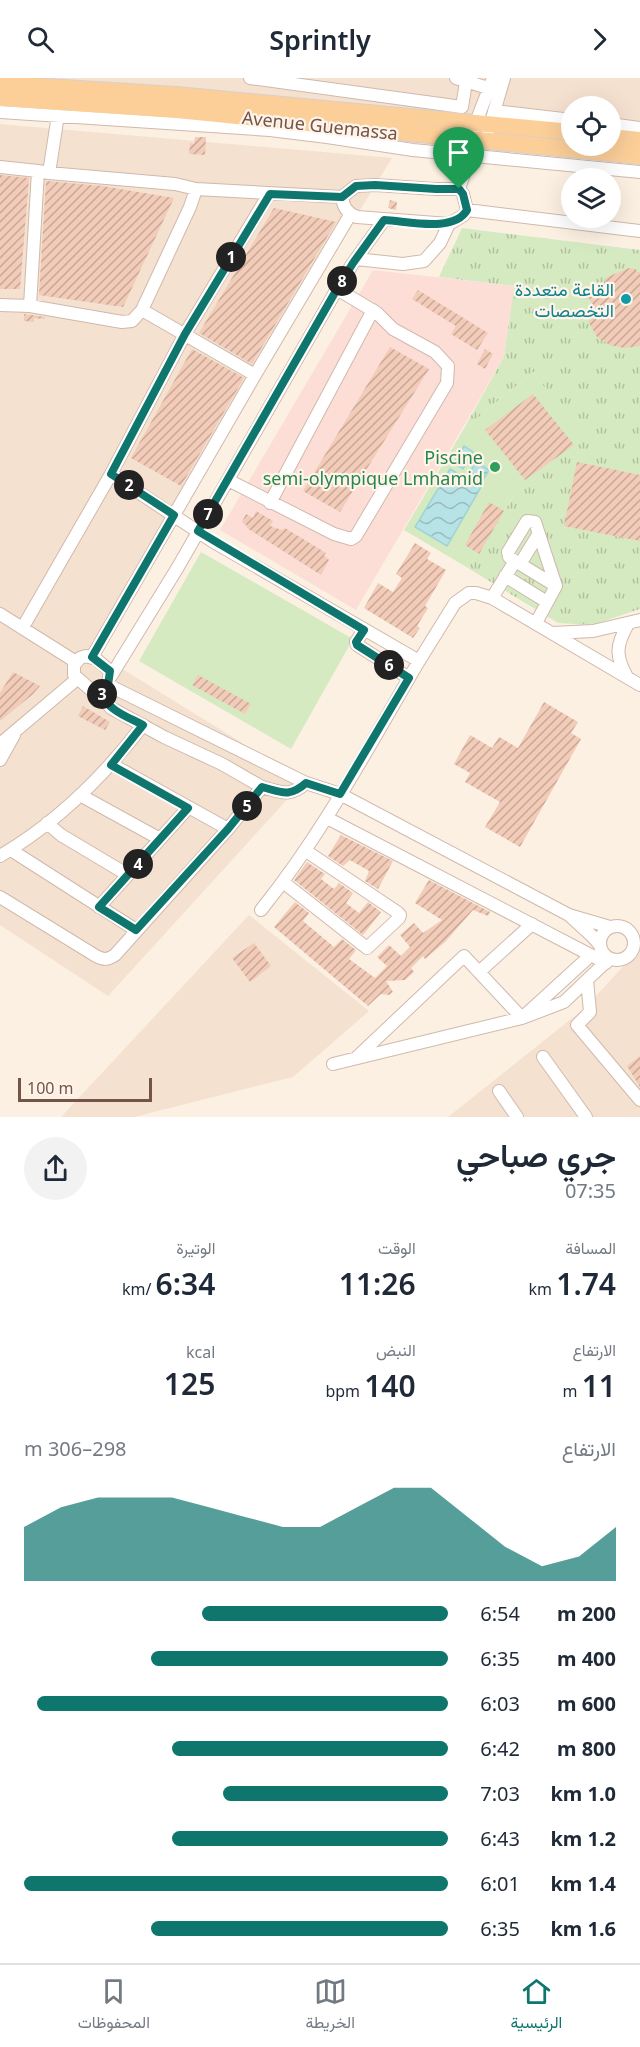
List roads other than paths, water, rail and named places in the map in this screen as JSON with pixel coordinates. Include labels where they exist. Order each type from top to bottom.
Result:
[{"type":"main road","name":"Avenue Guemassa","points":[[0,84],[487,119],[561,130]]},
{"type":"main road","name":"Avenue Guemassa","points":[[0,98],[177,110],[640,156]]},
{"type":"main road","points":[[621,137],[640,140]]},
{"type":"street","points":[[250,78],[462,107],[461,80],[490,83],[487,119]]},
{"type":"street","points":[[459,189],[504,78]]},
{"type":"street","points":[[0,112],[270,130],[413,150],[640,172]]},
{"type":"street","points":[[30,306],[43,172],[58,115]]},
{"type":"street","points":[[487,119],[561,120]]},
{"type":"street","points":[[621,125],[640,128]]},
{"type":"street","points":[[0,167],[175,184],[196,189],[270,194],[342,197],[356,186],[375,185],[459,189]]},
{"type":"street","points":[[0,305],[30,306],[122,322],[132,321],[142,310],[190,207],[196,189]]},
{"type":"street","points":[[356,259],[404,264],[424,261],[432,255],[449,224],[464,215],[467,210],[463,194],[459,189]]},
{"type":"street","points":[[22,627],[111,474],[185,334],[270,194]]},
{"type":"street","points":[[342,197],[342,203],[350,215],[357,218],[449,224]]},
{"type":"street","points":[[467,210],[640,231]]},
{"type":"street","points":[[92,657],[350,215]]},
{"type":"street","points":[[306,783],[297,791],[288,794],[262,787],[222,764],[111,708],[104,700],[107,684],[107,668],[92,657],[86,656],[76,662],[73,671],[77,679],[91,690],[107,684],[228,480],[337,289],[384,220]]},
{"type":"street","points":[[228,480],[334,534],[351,539],[356,536],[447,382],[448,366],[435,352],[393,329],[373,310],[337,289]]},
{"type":"street","points":[[142,310],[255,375]]},
{"type":"street","points":[[270,503],[373,310]]},
{"type":"street","points":[[111,474],[198,531],[419,661]]},
{"type":"street","points":[[536,623],[556,586],[556,581],[535,522],[527,521],[508,552],[509,557],[556,586]]},
{"type":"street","points":[[492,598],[505,576],[538,535]]},
{"type":"street","points":[[505,576],[548,602]]},
{"type":"street","points":[[261,910],[306,851],[327,818],[450,611],[459,599],[469,593],[492,598],[640,685]]},
{"type":"street","points":[[0,614],[76,662]]},
{"type":"street","points":[[551,633],[593,631],[640,620]]},
{"type":"street","points":[[627,677],[618,654],[621,636],[628,624]]},
{"type":"street","points":[[364,630],[356,642],[357,645],[409,678]]},
{"type":"street","points":[[0,744],[77,679]]},
{"type":"street","points":[[107,684],[306,783],[340,794],[569,915],[610,927],[621,926],[631,932],[637,942],[625,959]]},
{"type":"street","points":[[136,930],[6,853],[47,824],[80,795],[111,765],[143,725]]},
{"type":"street","points":[[0,760],[16,731]]},
{"type":"street","points":[[111,765],[228,829]]},
{"type":"street","points":[[0,897],[104,959],[115,955],[228,829],[262,787]]},
{"type":"street","points":[[80,795],[160,839]]},
{"type":"street","points":[[99,907],[188,808]]},
{"type":"street","points":[[327,818],[531,924],[595,950],[608,961]]},
{"type":"street","points":[[47,824],[61,835],[128,875]]},
{"type":"street","points":[[283,882],[367,948],[399,918],[400,915],[397,912],[306,851]]},
{"type":"street","points":[[569,915],[592,936],[595,950]]},
{"type":"street","points":[[479,972],[531,924]]},
{"type":"street","points":[[522,1018],[595,950],[602,934],[610,927]]},
{"type":"street","points":[[356,1058],[464,956],[522,1018]]},
{"type":"street","points":[[333,1064],[522,1018],[564,1002],[608,961],[640,956]]},
{"type":"street","points":[[587,980],[590,1012],[577,1025],[640,1100]]},
{"type":"street","points":[[543,1057],[586,1117]]},
{"type":"street","points":[[499,1091],[517,1117]]},
{"type":"water","points":[[464,446],[473,452],[463,469],[454,463]]},
{"type":"water","points":[[476,462],[489,470],[483,480],[470,472]]},
{"type":"water","points":[[450,469],[481,487],[447,546],[415,527]]},
{"type":"place","name":"القاعة متعددة التخصصات","points":[[626,299]]},
{"type":"place","name":"Piscine semi-olympique Lmhamid","points":[[495,467]]}]
